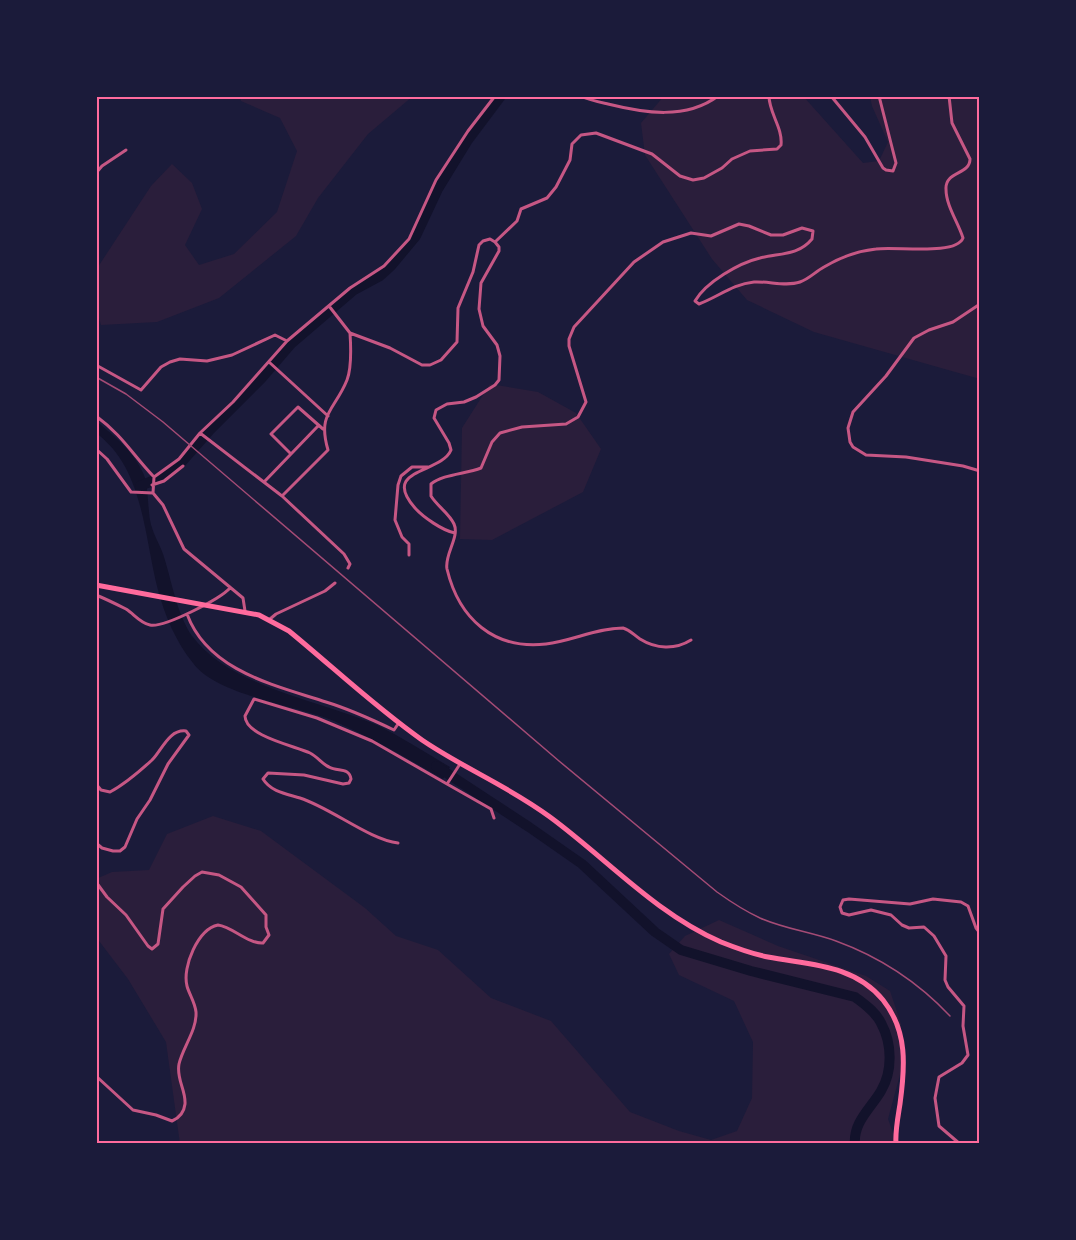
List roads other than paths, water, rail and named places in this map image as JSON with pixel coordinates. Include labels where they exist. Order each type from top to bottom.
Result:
[{"type":"main road","points":[[96,585],[245,611],[270,619],[289,631],[399,723],[459,766],[502,787],[548,815],[657,905],[686,924],[745,951],[841,970],[862,981],[876,991],[896,1019],[902,1044],[904,1073],[896,1144]]},
{"type":"street","points":[[151,494],[153,481],[179,459],[270,363],[287,341],[350,288],[384,266],[409,239],[436,180],[468,131],[495,96]]},
{"type":"street","points":[[581,96],[623,108],[663,113],[695,108],[718,96]]},
{"type":"street","points":[[495,242],[517,221],[521,209],[547,198],[556,187],[570,160],[572,144],[581,135],[596,133],[652,154],[674,172],[687,179],[704,178],[722,168],[732,159],[750,151],[777,149],[781,145],[781,134],[769,105],[769,96]]},
{"type":"street","points":[[831,96],[866,137],[883,168],[893,171],[896,162],[879,96]]},
{"type":"street","points":[[691,640],[673,647],[661,647],[640,639],[623,628],[548,644],[518,645],[495,638],[474,622],[451,580],[447,564],[456,528],[453,520],[431,496],[431,484],[438,479],[467,474],[481,468],[492,442],[500,433],[522,427],[566,423],[578,417],[586,402],[569,346],[574,327],[634,262],[649,250],[681,235],[691,233],[711,236],[739,224],[771,235],[783,235],[802,228],[813,231],[812,239],[798,250],[788,254],[760,258],[728,272],[698,296],[694,301],[699,304],[730,288],[754,282],[799,283],[823,267],[858,253],[876,249],[956,247],[963,238],[945,187],[952,176],[966,169],[970,164],[970,159],[952,123],[949,96]]},
{"type":"street","points":[[96,173],[102,166],[126,150]]},
{"type":"street","points":[[350,333],[390,348],[422,365],[430,365],[441,360],[458,342],[458,308],[473,272],[479,245],[490,239],[499,247],[499,251],[480,283],[479,309],[483,326],[497,345],[500,356],[499,380],[476,397],[464,402],[447,404],[436,410],[434,418],[449,442],[451,450],[448,457],[413,473],[405,484],[407,497],[422,515],[446,531],[455,533]]},
{"type":"street","points":[[980,304],[952,322],[914,338],[886,376],[853,412],[848,428],[853,447],[866,455],[906,457],[980,471]]},
{"type":"street","points":[[282,496],[328,450],[323,429],[347,380],[352,349],[350,333],[330,307]]},
{"type":"street","points":[[96,365],[141,390],[161,367],[170,362],[180,359],[207,362],[232,355],[275,335],[287,341]]},
{"type":"street","points":[[270,363],[328,416]]},
{"type":"street","points":[[291,454],[271,434],[298,407],[323,429]]},
{"type":"street","points":[[96,417],[126,442],[153,481]]},
{"type":"street","points":[[264,482],[318,426]]},
{"type":"street","points":[[201,434],[282,496],[344,554],[350,564],[348,568]]},
{"type":"street","points":[[96,449],[131,492],[151,494],[163,505],[184,549],[243,598],[245,611]]},
{"type":"street","points":[[153,481],[164,481],[183,466]]},
{"type":"street","points":[[409,555],[409,544],[402,537],[395,520],[398,485],[401,476],[412,467],[430,466]]},
{"type":"street","points":[[270,619],[325,591],[335,583]]},
{"type":"street","points":[[96,595],[109,600],[150,625],[163,624],[186,614],[230,588]]},
{"type":"street","points":[[186,614],[208,648],[235,668],[268,683],[352,711],[394,729],[399,723]]},
{"type":"street","points":[[398,843],[386,842],[330,810],[283,794],[266,783],[263,779],[268,773],[304,775],[343,784],[349,783],[351,775],[347,771],[328,767],[310,753],[273,741],[248,726],[244,716],[254,699],[317,718],[372,741],[490,809],[494,818]]},
{"type":"street","points":[[96,784],[101,790],[110,792],[152,759],[174,734],[180,730],[186,731],[189,735],[168,764],[150,800],[137,819],[125,847],[120,851],[113,851],[102,848],[96,843]]},
{"type":"street","points":[[448,783],[459,766]]},
{"type":"street","points":[[96,768],[96,777]]},
{"type":"street","points":[[96,882],[107,897],[126,915],[152,949],[158,944],[163,909],[183,887],[202,872],[219,875],[241,886],[266,915],[269,935],[263,944],[258,944],[233,929],[218,925],[207,929],[194,948],[186,984],[194,1005],[195,1016],[179,1062],[179,1079],[185,1102],[184,1110],[178,1119],[172,1121],[133,1110],[96,1076]]},
{"type":"street","points":[[960,1144],[939,1126],[935,1098],[939,1077],[962,1063],[968,1055],[963,1026],[964,1006],[945,980],[946,956],[934,936],[924,927],[909,928],[885,912],[871,910],[849,915],[842,913],[840,907],[843,900],[849,898],[895,904],[910,904],[933,899],[961,902],[968,906],[980,933]]},
{"type":"waterway","points":[[140,486],[162,477],[180,464],[291,344],[354,290],[380,276],[391,266],[416,236],[438,189],[468,140],[501,96]]},
{"type":"waterway","points":[[436,766],[582,864],[655,932],[681,950],[751,971],[855,997],[870,1008],[885,1031],[890,1057],[885,1083],[860,1122],[855,1144]]},
{"type":"railway","points":[[96,377],[126,394],[163,422],[559,761],[717,892],[760,918],[836,941],[868,955],[898,972],[925,992],[950,1016]]}]
